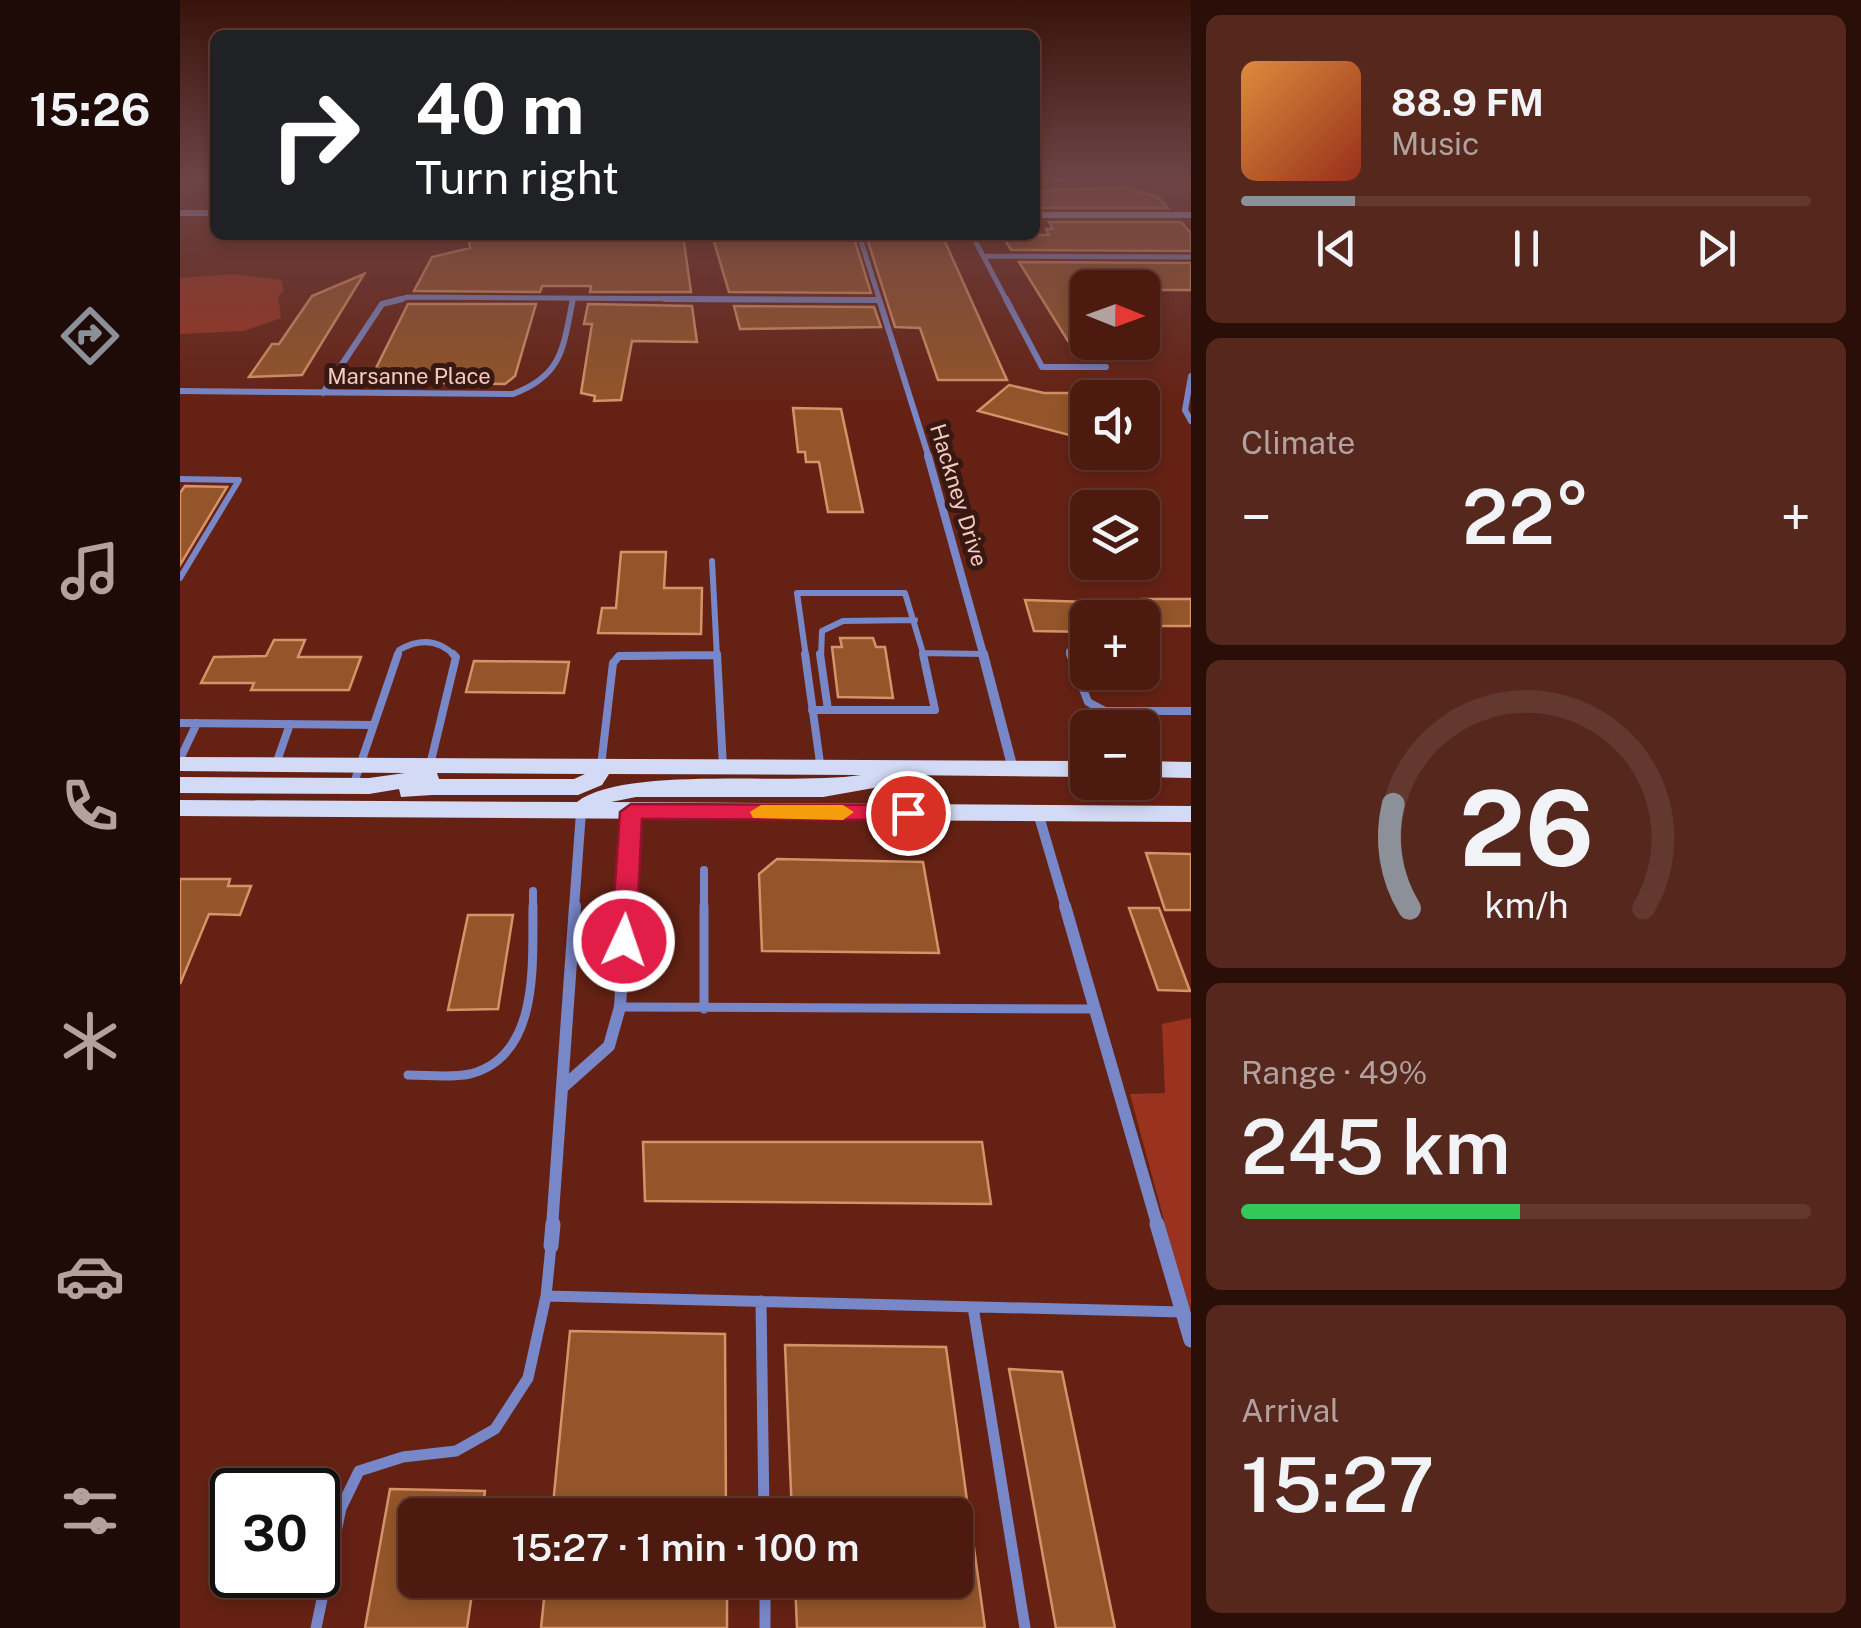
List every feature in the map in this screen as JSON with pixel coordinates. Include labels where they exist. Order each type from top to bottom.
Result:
[{"type":"main road","points":[[180,761],[276,764],[356,775],[430,765],[601,766],[723,767],[822,778]]},
{"type":"main road","points":[[180,786],[507,766]]},
{"type":"main road","points":[[311,809],[432,787],[578,787],[593,780],[601,766]]},
{"type":"main road","points":[[581,812],[593,800],[636,788],[946,768],[1070,769]]},
{"type":"main road","points":[[1160,770],[1191,770]]},
{"type":"main road","points":[[180,808],[1191,814]]},
{"type":"street","name":"Hackney Drive","points":[[864,252],[950,527],[1013,769]]},
{"type":"street","points":[[981,252],[1042,367],[1106,367]]},
{"type":"street","points":[[983,256],[1191,257]]},
{"type":"street","points":[[324,393],[382,304],[408,297],[878,300]]},
{"type":"street","name":"Marsanne Place","points":[[180,391],[512,394],[540,387],[556,368],[574,298]]},
{"type":"street","points":[[1191,376],[1185,410],[1191,421]]},
{"type":"street","points":[[551,1246],[581,812]]},
{"type":"street","points":[[563,1087],[610,1046],[620,1007],[631,812]]},
{"type":"street","points":[[1038,813],[1187,1312],[1191,1340]]},
{"type":"lane","points":[[180,479],[240,480],[180,578]]},
{"type":"lane","points":[[712,561],[723,767]]},
{"type":"lane","points":[[812,710],[935,710],[905,593],[797,593],[812,710],[822,778]]},
{"type":"lane","points":[[828,710],[819,644],[822,631],[843,620],[915,620]]},
{"type":"lane","points":[[356,775],[399,650],[410,642],[429,640],[447,646],[456,657],[430,765]]},
{"type":"lane","points":[[923,653],[982,654]]},
{"type":"lane","points":[[601,766],[613,662],[618,656],[717,655]]},
{"type":"lane","points":[[1084,690],[1088,702],[1106,711],[1191,711]]},
{"type":"lane","points":[[180,723],[372,725]]},
{"type":"lane","points":[[180,761],[197,723]]},
{"type":"lane","points":[[276,764],[290,724]]},
{"type":"lane","points":[[704,870],[704,1009]]},
{"type":"lane","points":[[408,1076],[475,1072],[510,1052],[528,1006],[533,891]]},
{"type":"lane","points":[[620,1007],[1096,1009]]},
{"type":"lane","points":[[316,1628],[341,1508],[359,1471],[404,1457],[456,1451],[495,1429],[528,1378],[546,1296],[551,1246]]},
{"type":"lane","points":[[546,1296],[1187,1312]]},
{"type":"lane","points":[[761,1301],[764,1498]]},
{"type":"lane","points":[[974,1307],[1025,1628]]},
{"type":"lane","points":[[764,1598],[765,1628]]},
{"type":"shaded area","points":[[233,274],[281,280],[281,318],[244,331],[180,334],[180,278]]},
{"type":"shaded area","points":[[1191,1018],[1188,1309],[1130,1094],[1165,1093],[1162,1024]]},
{"type":"building","points":[[453,252],[685,252],[691,292],[590,292],[591,286],[542,286],[540,292],[414,291],[432,257]]},
{"type":"building","points":[[717,252],[858,252],[871,293],[729,292]]},
{"type":"building","points":[[871,252],[950,252],[1007,380],[938,380],[920,328],[895,327]]},
{"type":"building","points":[[1019,262],[1191,263],[1191,290],[1160,290],[1160,270],[1070,270],[1068,341]]},
{"type":"building","points":[[364,274],[302,375],[249,377],[272,344],[279,344],[312,296]]},
{"type":"building","points":[[408,304],[536,304],[515,376],[505,384],[369,382]]},
{"type":"building","points":[[588,304],[692,306],[697,342],[632,341],[621,400],[594,401],[595,396],[581,393],[592,324],[584,324]]},
{"type":"building","points":[[734,306],[874,307],[881,327],[740,329]]},
{"type":"building","points":[[1009,385],[1044,393],[1070,393],[1070,435],[978,411]]},
{"type":"building","points":[[793,408],[841,409],[863,512],[828,512],[819,462],[806,462],[805,452],[798,452]]},
{"type":"building","points":[[185,486],[227,487],[180,565],[180,493]]},
{"type":"building","points":[[621,552],[666,552],[664,588],[702,588],[701,634],[598,633],[602,608],[616,608]]},
{"type":"building","points":[[1191,599],[1191,626],[1160,626],[1160,600],[1142,600]]},
{"type":"building","points":[[1025,600],[1070,601],[1070,632],[1034,631]]},
{"type":"building","points":[[840,638],[873,638],[876,647],[885,647],[893,698],[838,697],[832,647],[842,647]]},
{"type":"building","points":[[274,640],[305,640],[298,657],[361,657],[349,690],[251,690],[254,683],[201,683],[214,657],[266,656]]},
{"type":"building","points":[[474,661],[569,662],[564,693],[466,692]]},
{"type":"building","points":[[1146,853],[1191,854],[1191,910],[1165,910]]},
{"type":"building","points":[[777,859],[923,862],[939,953],[762,951],[759,874]]},
{"type":"building","points":[[180,879],[230,879],[228,886],[251,886],[240,915],[209,914],[180,984]]},
{"type":"building","points":[[1129,908],[1159,908],[1190,991],[1158,990]]},
{"type":"building","points":[[468,915],[513,915],[498,1009],[448,1010]]},
{"type":"building","points":[[643,1142],[982,1142],[991,1204],[645,1201]]},
{"type":"building","points":[[570,1331],[725,1334],[726,1498],[554,1498]]},
{"type":"building","points":[[785,1345],[946,1347],[967,1498],[791,1498]]},
{"type":"building","points":[[1009,1369],[1062,1372],[1115,1628],[1056,1628]]},
{"type":"building","points":[[390,1489],[485,1491],[484,1498],[398,1498],[398,1598],[471,1598],[467,1628],[365,1628]]},
{"type":"building","points":[[973,1541],[985,1628],[797,1628],[796,1598],[973,1598]]},
{"type":"building","points":[[544,1598],[727,1598],[727,1628],[541,1628]]},
{"type":"slow traffic","points":[[761,812],[843,812]]},
{"type":"route","points":[[624,941],[631,812],[908,813]]}]
